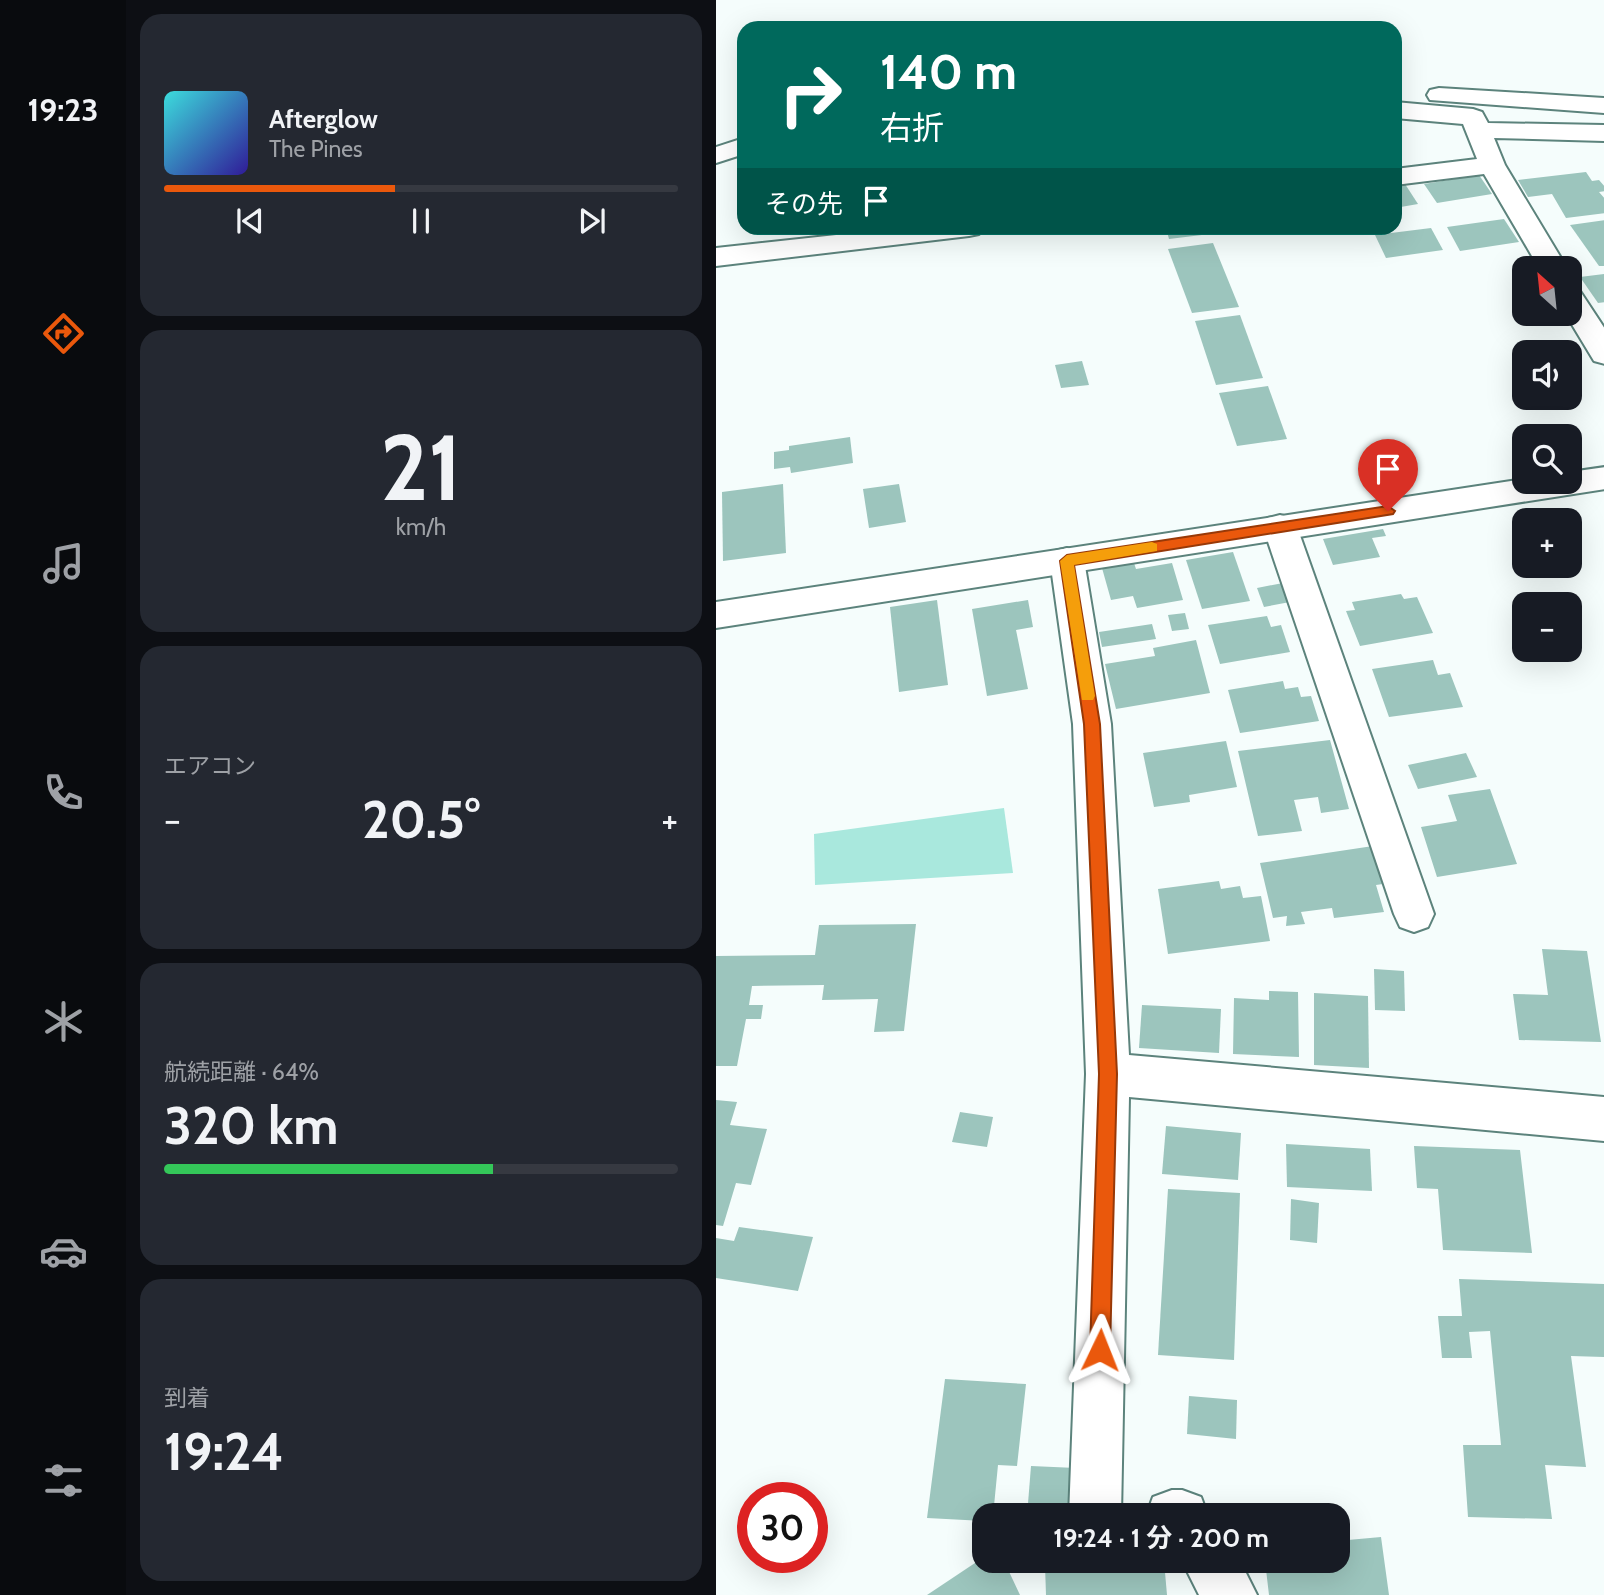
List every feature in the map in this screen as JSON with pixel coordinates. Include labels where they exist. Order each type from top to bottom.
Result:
[{"type":"street","points":[[1402,94],[1604,106]]},
{"type":"street","points":[[1402,111],[1473,117],[1492,165],[1546,256]]},
{"type":"street","points":[[716,133],[737,130]]},
{"type":"street","points":[[1478,130],[1604,133]]},
{"type":"street","points":[[716,155],[737,148]]},
{"type":"street","points":[[1402,176],[1492,165]]},
{"type":"street","points":[[716,257],[908,235]]},
{"type":"street","points":[[1582,317],[1604,354]]},
{"type":"street","points":[[716,615],[1604,478]]},
{"type":"street","points":[[1280,527],[1414,914]]},
{"type":"street","points":[[1067,561],[1092,724],[1108,1074],[1095,1503]]},
{"type":"street","points":[[1108,1074],[1604,1119]]},
{"type":"street","points":[[1217,1573],[1230,1595]]},
{"type":"green space","points":[[1004,808],[1013,873],[815,885],[814,834]]},
{"type":"building","points":[[1586,172],[1592,181],[1599,180],[1605,187],[1605,191],[1599,192],[1605,199],[1605,213],[1566,218],[1552,194],[1528,197],[1518,180]]},
{"type":"building","points":[[1479,175],[1492,194],[1437,203],[1424,184]]},
{"type":"building","points":[[1405,184],[1418,204],[1402,207],[1402,185]]},
{"type":"building","points":[[1504,219],[1519,242],[1460,251],[1447,227]]},
{"type":"building","points":[[1605,220],[1605,266],[1599,266],[1570,225]]},
{"type":"building","points":[[1431,228],[1443,250],[1386,258],[1375,235],[1402,235],[1402,232]]},
{"type":"building","points":[[1168,235],[1202,235],[1169,239]]},
{"type":"building","points":[[1213,243],[1239,307],[1192,313],[1168,249]]},
{"type":"building","points":[[1605,274],[1605,302],[1598,303],[1582,277]]},
{"type":"building","points":[[1240,315],[1263,378],[1216,385],[1195,321]]},
{"type":"building","points":[[1082,361],[1089,385],[1061,388],[1055,365]]},
{"type":"building","points":[[1268,386],[1287,439],[1237,446],[1219,393]]},
{"type":"building","points":[[850,437],[853,463],[791,473],[790,467],[774,469],[774,452],[789,450],[789,446]]},
{"type":"building","points":[[783,484],[786,553],[723,561],[722,492]]},
{"type":"building","points":[[899,484],[906,522],[869,528],[863,489]]},
{"type":"building","points":[[1383,529],[1386,536],[1372,538],[1380,557],[1333,565],[1323,539]]},
{"type":"building","points":[[1233,552],[1250,601],[1202,609],[1186,560]]},
{"type":"building","points":[[1134,563],[1136,569],[1172,563],[1183,600],[1137,608],[1133,596],[1111,600],[1102,568]]},
{"type":"building","points":[[1283,583],[1290,602],[1264,607],[1257,588]]},
{"type":"building","points":[[1401,594],[1404,599],[1417,597],[1433,633],[1360,646],[1346,611],[1355,610],[1352,602]]},
{"type":"building","points":[[937,600],[948,685],[899,692],[890,607]]},
{"type":"building","points":[[1028,600],[1033,627],[1016,630],[1028,689],[987,696],[972,609]]},
{"type":"building","points":[[1185,613],[1189,629],[1172,631],[1168,615]]},
{"type":"building","points":[[1267,616],[1271,627],[1281,625],[1290,652],[1220,664],[1208,625]]},
{"type":"building","points":[[1152,624],[1156,639],[1102,647],[1099,632]]},
{"type":"building","points":[[1196,640],[1210,693],[1116,709],[1105,664],[1155,656],[1153,648]]},
{"type":"building","points":[[1433,660],[1438,675],[1450,673],[1463,707],[1389,717],[1372,669]]},
{"type":"building","points":[[1283,681],[1285,689],[1298,687],[1301,697],[1311,696],[1319,721],[1240,733],[1228,690]]},
{"type":"building","points":[[1330,740],[1349,809],[1321,813],[1318,797],[1294,800],[1302,831],[1258,836],[1238,751]]},
{"type":"building","points":[[1226,741],[1237,787],[1189,795],[1190,802],[1154,807],[1143,753]]},
{"type":"building","points":[[1466,753],[1477,777],[1418,789],[1408,765]]},
{"type":"building","points":[[1490,789],[1517,864],[1437,877],[1421,827],[1457,821],[1448,795]]},
{"type":"building","points":[[1373,846],[1383,884],[1376,885],[1384,912],[1334,918],[1332,908],[1301,912],[1305,924],[1286,926],[1287,916],[1273,918],[1260,863]]},
{"type":"building","points":[[1219,881],[1221,889],[1240,886],[1243,898],[1261,896],[1270,941],[1168,954],[1158,889]]},
{"type":"building","points":[[916,924],[904,1031],[874,1032],[878,999],[822,1000],[824,985],[752,986],[749,1005],[763,1005],[761,1019],[746,1019],[737,1066],[716,1066],[716,956],[815,955],[819,925]]},
{"type":"building","points":[[1542,949],[1587,951],[1601,1042],[1519,1040],[1513,994],[1548,995]]},
{"type":"building","points":[[1374,969],[1404,971],[1405,1011],[1375,1010]]},
{"type":"building","points":[[1269,991],[1298,992],[1299,1057],[1233,1054],[1234,998],[1269,1000]]},
{"type":"building","points":[[1314,993],[1368,996],[1369,1068],[1314,1065]]},
{"type":"building","points":[[1142,1005],[1221,1009],[1219,1053],[1139,1048]]},
{"type":"building","points":[[716,1100],[737,1102],[730,1125],[767,1129],[751,1185],[736,1183],[723,1226],[716,1225]]},
{"type":"building","points":[[960,1112],[993,1117],[987,1147],[952,1142]]},
{"type":"building","points":[[1166,1126],[1241,1133],[1238,1180],[1162,1174]]},
{"type":"building","points":[[1286,1144],[1370,1149],[1372,1191],[1287,1187]]},
{"type":"building","points":[[1414,1146],[1520,1150],[1532,1253],[1443,1250],[1438,1189],[1417,1188]]},
{"type":"building","points":[[1168,1189],[1240,1193],[1234,1360],[1158,1355]]},
{"type":"building","points":[[1291,1199],[1319,1203],[1317,1243],[1290,1240]]},
{"type":"building","points":[[739,1227],[813,1237],[798,1291],[716,1278],[716,1238],[734,1241]]},
{"type":"building","points":[[1459,1279],[1605,1284],[1605,1357],[1571,1356],[1586,1467],[1545,1465],[1552,1519],[1468,1517],[1463,1445],[1501,1445],[1490,1331],[1469,1332],[1472,1358],[1442,1358],[1438,1316],[1462,1316]]},
{"type":"building","points":[[945,1379],[1026,1384],[1017,1466],[998,1465],[994,1503],[972,1503],[972,1520],[927,1518]]},
{"type":"building","points":[[1189,1396],[1237,1400],[1236,1439],[1187,1434]]},
{"type":"building","points":[[1031,1466],[1076,1468],[1074,1503],[1028,1503]]},
{"type":"building","points":[[1381,1537],[1389,1595],[1269,1595],[1266,1573],[1350,1573],[1350,1540]]},
{"type":"building","points":[[972,1565],[972,1573],[1010,1573],[1020,1595],[927,1595]]},
{"type":"building","points":[[1045,1573],[1165,1573],[1167,1595],[1046,1595]]},
{"type":"slow traffic","points":[[1088,696],[1067,561],[1152,547]]},
{"type":"route","points":[[1100,1350],[1108,1074],[1092,724],[1067,561],[1388,511]]}]
